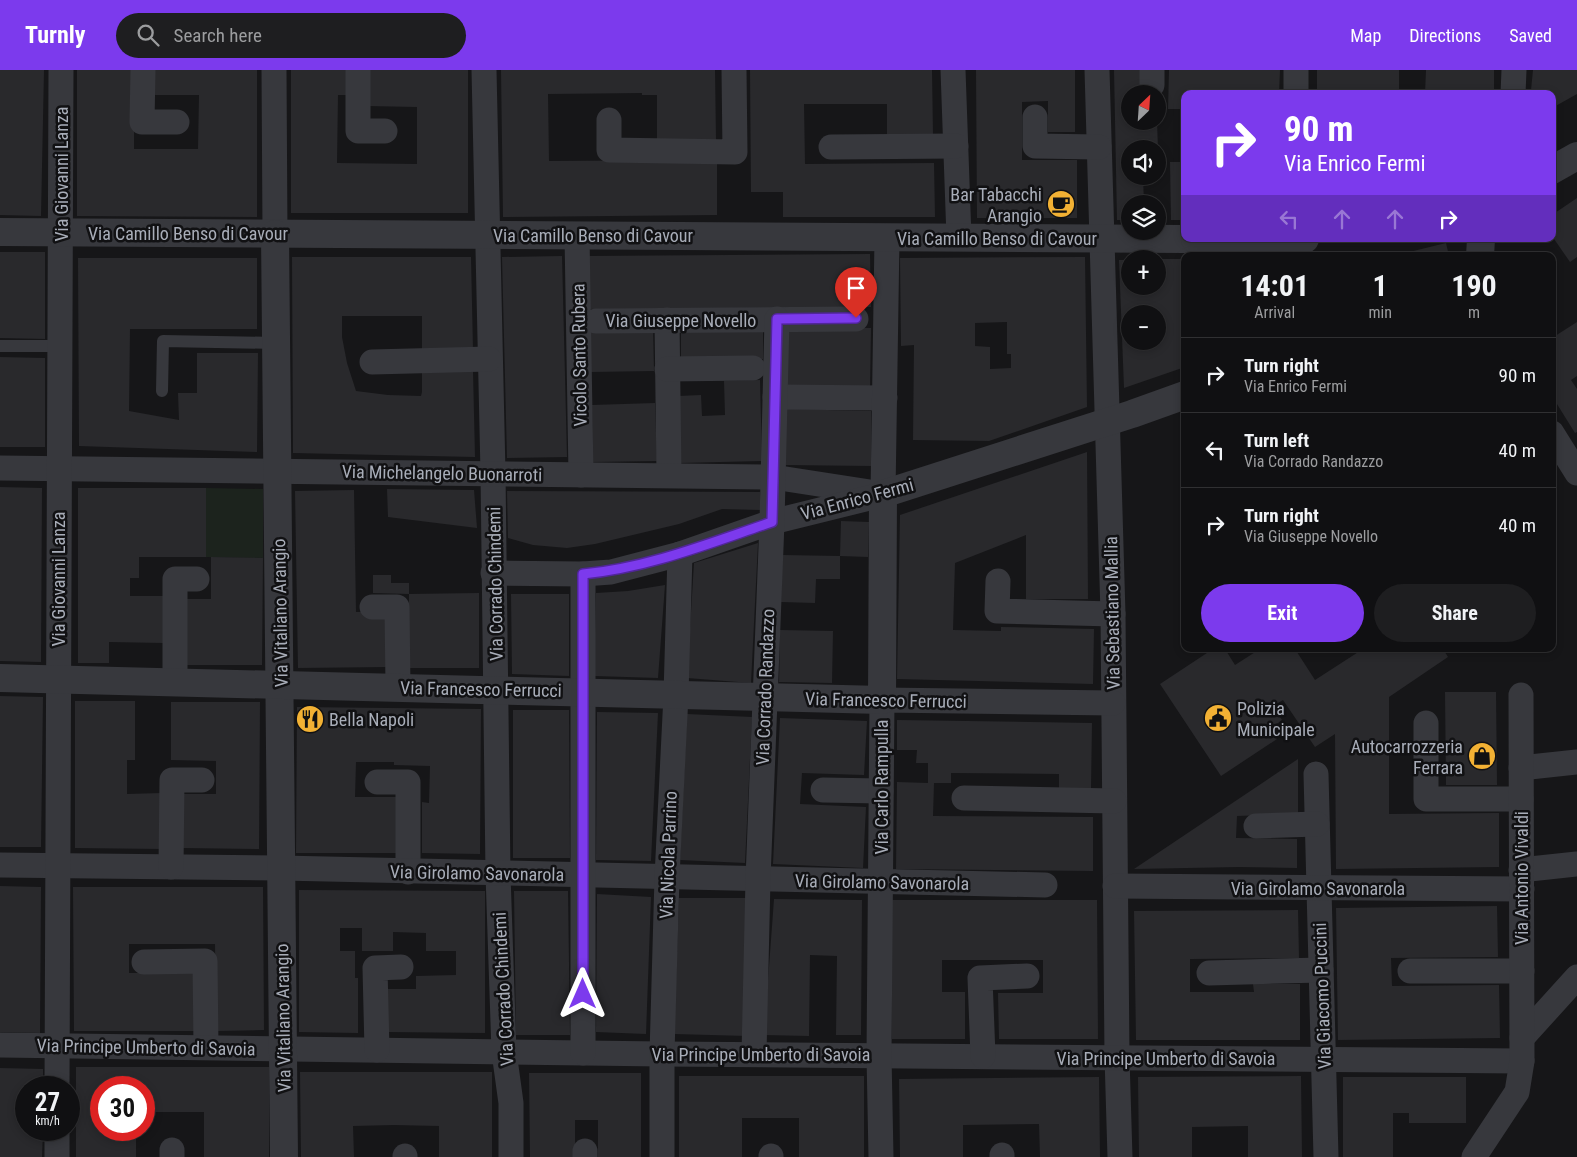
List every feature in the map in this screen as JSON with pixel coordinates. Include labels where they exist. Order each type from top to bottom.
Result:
[{"type":"street","name":"Via Giovanni Lanza","points":[[57,1076],[62,70]]},
{"type":"street","points":[[143,70],[142,122],[177,122]]},
{"type":"street","name":"Via Vitaliano Arangio","points":[[274,70],[284,1157]]},
{"type":"street","points":[[358,70],[358,131],[385,131]]},
{"type":"street","name":"Via Corrado Chindemi","points":[[484,70],[493,473],[498,874],[504,1052],[511,1103],[511,1157]]},
{"type":"street","points":[[610,120],[609,150],[735,152],[734,70]]},
{"type":"street","points":[[954,70],[959,238]]},
{"type":"street","name":"Via Sebastiano Mallia","points":[[1097,70],[1113,614],[1117,1057],[1120,1157]]},
{"type":"street","points":[[1296,70],[1296,90]]},
{"type":"street","points":[[1513,90],[1514,70]]},
{"type":"street","points":[[1035,117],[1035,146],[1099,147]]},
{"type":"street","points":[[831,147],[956,146]]},
{"type":"street","points":[[1556,168],[1577,156]]},
{"type":"street","name":"Via Camillo Benso di Cavour","points":[[0,232],[1181,239]]},
{"type":"street","name":"Vicolo Santo Rubera","points":[[577,234],[581,475]]},
{"type":"street","name":"Via Carlo Rampulla","points":[[881,1157],[879,1055],[882,494],[887,238]]},
{"type":"street","name":"Via Giuseppe Novello","points":[[596,320],[856,318]]},
{"type":"street","name":"Via Corrado Randazzo","points":[[754,1054],[777,319]]},
{"type":"street","points":[[667,320],[669,475]]},
{"type":"street","points":[[372,362],[489,359]]},
{"type":"street","points":[[667,369],[753,368]]},
{"type":"street","name":"Via Enrico Fermi","points":[[494,573],[583,574],[611,572],[680,554],[772,522],[882,494],[1181,396]]},
{"type":"street","points":[[775,397],[885,398]]},
{"type":"street","points":[[1556,439],[1577,473]]},
{"type":"street","name":"Via Michelangelo Buonarroti","points":[[0,468],[773,477],[882,494]]},
{"type":"street","name":"Via Nicola Parrino","points":[[662,1157],[666,877],[676,695],[680,554]]},
{"type":"street","points":[[583,574],[583,1053]]},
{"type":"street","points":[[174,682],[175,579],[197,579]]},
{"type":"street","points":[[998,581],[997,611],[1113,614]]},
{"type":"street","points":[[372,607],[397,607],[398,687]]},
{"type":"street","name":"Via Francesco Ferrucci","points":[[0,678],[583,691],[764,698],[1113,703]]},
{"type":"street","name":"Via Antonio Vivaldi","points":[[1474,1157],[1517,1092],[1522,1049],[1521,695]]},
{"type":"street","points":[[1426,723],[1426,799],[1521,799]]},
{"type":"street","points":[[1521,768],[1577,762]]},
{"type":"street","name":"Via Giacomo Puccini","points":[[1316,774],[1326,1157]]},
{"type":"street","points":[[172,867],[172,780],[202,780]]},
{"type":"street","points":[[377,782],[408,782],[408,872]]},
{"type":"street","points":[[823,790],[881,791]]},
{"type":"street","points":[[964,798],[1114,801]]},
{"type":"street","points":[[1256,826],[1317,824]]},
{"type":"street","name":"Via Girolamo Savonarola","points":[[1115,886],[1319,888],[1521,880],[1577,864]]},
{"type":"street","name":"Via Girolamo Savonarola","points":[[0,865],[282,868],[1045,885]]},
{"type":"street","points":[[144,962],[205,961],[206,1047]]},
{"type":"street","points":[[377,1050],[375,968],[401,968]]},
{"type":"street","points":[[1209,973],[1321,970]]},
{"type":"street","points":[[1410,971],[1522,971]]},
{"type":"street","points":[[983,1056],[980,978],[1027,976]]},
{"type":"street","points":[[1522,1049],[1577,977]]},
{"type":"street","name":"Via Principe Umberto di Savoia","points":[[0,1045],[662,1054],[1324,1059],[1522,1049]]},
{"type":"street","points":[[56,1157],[57,1141]]},
{"type":"lane","points":[[162,391],[163,341],[276,343]]},
{"type":"lane","points":[[0,346],[60,346]]},
{"type":"shaded area","points":[[206,488],[263,489],[263,558],[206,557]]},
{"type":"building","points":[[0,70],[44,70],[41,216],[0,215]]},
{"type":"building","points":[[77,70],[134,70],[134,149],[198,149],[199,95],[151,95],[151,70],[257,70],[257,217],[77,216]]},
{"type":"building","points":[[291,70],[349,70],[348,95],[338,95],[337,163],[417,164],[417,107],[367,106],[367,70],[468,70],[468,213],[291,213]]},
{"type":"building","points":[[501,70],[715,70],[716,140],[657,141],[657,95],[642,95],[642,93],[548,94],[549,161],[717,160],[717,215],[503,217]]},
{"type":"building","points":[[750,70],[932,70],[933,135],[887,135],[887,104],[804,104],[805,164],[934,163],[935,217],[783,217],[783,192],[751,192]]},
{"type":"building","points":[[976,70],[1075,70],[1075,132],[1048,132],[1048,101],[1022,102],[1022,160],[1077,160],[1077,218],[977,218]]},
{"type":"building","points":[[1114,70],[1140,70],[1141,85],[1121,85],[1121,130],[1157,130],[1158,140],[1121,140],[1121,185],[1143,185],[1144,195],[1121,195],[1121,220],[1117,220]]},
{"type":"building","points":[[1169,70],[1280,70],[1279,90],[1181,90],[1181,109],[1168,109]]},
{"type":"building","points":[[1317,70],[1399,70],[1399,90],[1317,90]]},
{"type":"building","points":[[1426,70],[1494,70],[1494,90],[1425,90]]},
{"type":"building","points":[[1533,70],[1577,70],[1577,94],[1556,106],[1556,90],[1531,90]]},
{"type":"building","points":[[1170,162],[1181,162],[1181,220],[1171,220]]},
{"type":"building","points":[[1577,198],[1577,257],[1570,262],[1556,242],[1556,212]]},
{"type":"building","points":[[1446,243],[1448,252],[1409,252]]},
{"type":"building","points":[[0,252],[45,252],[45,339],[0,338]]},
{"type":"building","points":[[870,254],[871,307],[588,309],[587,256]]},
{"type":"building","points":[[562,256],[567,457],[507,458],[502,257]]},
{"type":"building","points":[[292,257],[471,257],[473,350],[422,351],[422,316],[342,316],[342,337],[347,363],[356,391],[388,395],[421,396],[422,371],[473,371],[475,457],[293,453]]},
{"type":"building","points":[[1085,257],[1087,407],[989,441],[913,440],[914,345],[901,346],[900,258]],"holes":[[[1007,322],[1007,354],[1011,354],[1011,368],[990,369],[990,347],[975,346],[975,323]]]},
{"type":"building","points":[[78,258],[257,258],[257,329],[130,329],[129,411],[179,420],[178,393],[197,393],[197,353],[258,353],[257,452],[79,446]]},
{"type":"building","points":[[1166,259],[1181,259],[1181,368],[1124,388],[1123,350],[1166,350],[1166,305],[1121,305],[1121,311],[1119,260],[1121,260],[1121,295],[1166,295]]},
{"type":"building","points":[[1577,322],[1577,376],[1571,380],[1577,389],[1577,432],[1575,433],[1556,402],[1556,335]]},
{"type":"building","points":[[788,327],[871,328],[870,390],[787,389]]},
{"type":"building","points":[[653,328],[654,371],[591,372],[590,329]]},
{"type":"building","points":[[681,328],[763,328],[763,359],[681,359]]},
{"type":"building","points":[[0,357],[45,358],[45,447],[0,447]]},
{"type":"building","points":[[760,380],[762,461],[680,463],[678,396],[701,395],[702,416],[725,415],[724,381]]},
{"type":"building","points":[[655,403],[657,461],[593,462],[592,405]]},
{"type":"building","points":[[785,409],[871,411],[871,466],[784,465]]},
{"type":"building","points":[[1087,452],[1088,599],[1026,599],[1026,535],[955,563],[953,630],[1001,631],[1001,627],[1094,629],[1093,684],[897,679],[900,515]]},
{"type":"building","points":[[0,487],[42,488],[41,662],[0,661]]},
{"type":"building","points":[[78,488],[206,488],[206,557],[139,557],[139,578],[130,578],[130,596],[164,596],[164,643],[109,642],[109,663],[78,663]]},
{"type":"building","points":[[387,489],[474,490],[477,528],[388,517]]},
{"type":"building","points":[[354,490],[356,612],[387,612],[388,667],[298,668],[295,491]]},
{"type":"building","points":[[507,491],[760,492],[761,510],[722,509],[679,524],[595,544],[567,548],[533,545],[508,538]]},
{"type":"building","points":[[841,521],[869,522],[868,557],[840,556]]},
{"type":"building","points":[[758,543],[751,683],[687,678],[694,563]]},
{"type":"building","points":[[782,555],[840,556],[840,579],[816,579],[815,603],[781,602]]},
{"type":"building","points":[[211,557],[263,558],[262,665],[183,665],[184,599],[211,599]]},
{"type":"building","points":[[373,575],[391,575],[391,583],[409,583],[409,594],[373,593]]},
{"type":"building","points":[[665,585],[658,678],[594,676],[596,593],[628,591]]},
{"type":"building","points":[[479,593],[479,668],[409,668],[409,594]]},
{"type":"building","points":[[511,594],[569,594],[569,676],[512,674]]},
{"type":"building","points":[[780,630],[833,631],[832,683],[779,682]]},
{"type":"building","points":[[1208,652],[1227,652],[1235,665],[1255,652],[1297,652],[1315,680],[1358,652],[1445,652],[1448,657],[1389,697],[1389,814],[1499,813],[1499,867],[1336,869],[1335,734],[1315,747],[1283,700],[1273,706],[1282,720],[1270,729],[1277,739],[1221,776],[1160,684]]},
{"type":"building","points":[[1445,692],[1496,692],[1497,785],[1446,785]]},
{"type":"building","points":[[0,696],[43,697],[41,847],[0,847]]},
{"type":"building","points":[[75,701],[135,701],[135,760],[127,760],[127,794],[162,793],[162,849],[75,848]]},
{"type":"building","points":[[171,702],[260,702],[259,849],[182,848],[182,794],[216,794],[216,761],[171,760]]},
{"type":"building","points":[[297,707],[481,709],[480,854],[422,853],[422,802],[429,803],[430,766],[394,765],[394,762],[356,762],[355,797],[396,797],[396,853],[296,853]]},
{"type":"building","points":[[513,710],[569,710],[570,858],[513,858]]},
{"type":"building","points":[[597,712],[658,713],[651,861],[596,860]]},
{"type":"building","points":[[687,714],[752,717],[745,863],[680,860]]},
{"type":"building","points":[[780,718],[867,721],[864,775],[802,773],[800,804],[866,807],[863,868],[773,864]]},
{"type":"building","points":[[897,720],[1092,723],[1091,789],[1059,788],[1059,774],[951,773],[951,783],[934,783],[933,816],[1093,817],[1093,871],[896,869],[897,782],[928,783],[928,763],[916,763],[917,750],[897,750]]},
{"type":"building","points":[[1298,759],[1298,814],[1237,816],[1236,838],[1297,839],[1297,868],[1134,869]]},
{"type":"building","points":[[0,886],[41,887],[40,1033],[0,1032]]},
{"type":"building","points":[[73,887],[263,887],[264,1030],[216,1031],[215,944],[129,944],[129,973],[194,973],[194,1031],[74,1031]]},
{"type":"building","points":[[299,890],[485,891],[485,1033],[386,1032],[386,989],[416,989],[416,976],[456,975],[456,951],[426,951],[426,933],[393,932],[393,951],[362,951],[362,928],[340,928],[340,951],[355,951],[355,978],[358,978],[358,1033],[299,1032]]},
{"type":"building","points":[[514,891],[568,891],[570,1035],[516,1035]]},
{"type":"building","points":[[597,894],[651,897],[646,1034],[596,1032]]},
{"type":"building","points":[[679,898],[748,898],[747,1036],[674,1034]]},
{"type":"building","points":[[774,899],[862,900],[861,1035],[836,1035],[837,956],[810,955],[809,1036],[764,1035]]},
{"type":"building","points":[[892,900],[1097,900],[1098,1039],[999,1039],[998,993],[1043,993],[1043,960],[942,960],[942,992],[965,992],[965,1039],[892,1039]]},
{"type":"building","points":[[1497,906],[1498,957],[1391,958],[1392,986],[1499,985],[1500,1038],[1338,1040],[1336,908]]},
{"type":"building","points":[[1298,910],[1299,958],[1190,959],[1190,992],[1254,992],[1253,984],[1300,984],[1300,1040],[1136,1040],[1134,911]]},
{"type":"building","points":[[76,1067],[269,1067],[269,1157],[204,1157],[204,1112],[155,1112],[155,1076],[90,1076],[90,1141],[136,1141],[136,1157],[76,1157],[76,1141],[80,1141],[80,1076],[76,1076]]},
{"type":"building","points":[[0,1068],[43,1069],[43,1076],[15,1076],[15,1141],[43,1141],[42,1157],[0,1157]]},
{"type":"building","points":[[300,1072],[492,1072],[492,1157],[439,1157],[439,1126],[394,1125],[353,1126],[354,1157],[301,1157]]},
{"type":"building","points":[[529,1073],[641,1073],[641,1157],[598,1157],[598,1120],[575,1120],[575,1157],[530,1157]]},
{"type":"building","points":[[679,1076],[864,1076],[864,1157],[799,1157],[799,1118],[742,1118],[742,1157],[679,1157]]},
{"type":"building","points":[[1301,1076],[1302,1157],[1248,1157],[1248,1126],[1192,1127],[1192,1157],[1139,1157],[1138,1077]]},
{"type":"building","points":[[1099,1077],[1100,1157],[1040,1157],[1039,1124],[963,1125],[963,1157],[900,1157],[899,1079]]},
{"type":"building","points":[[1343,1077],[1466,1077],[1466,1123],[1409,1123],[1409,1113],[1393,1113],[1393,1157],[1343,1157]]},
{"type":"place","name":"Bar Tabacchi Arangio","points":[[1061,204]]},
{"type":"place","name":"Polizia Municipale","points":[[1218,718]]},
{"type":"place","name":"Bella Napoli","points":[[310,719]]},
{"type":"place","name":"Autocarrozzeria Ferrara","points":[[1482,756]]},
{"type":"route","points":[[583,994],[583,574],[611,572],[680,554],[772,522],[777,319],[856,318]]}]
